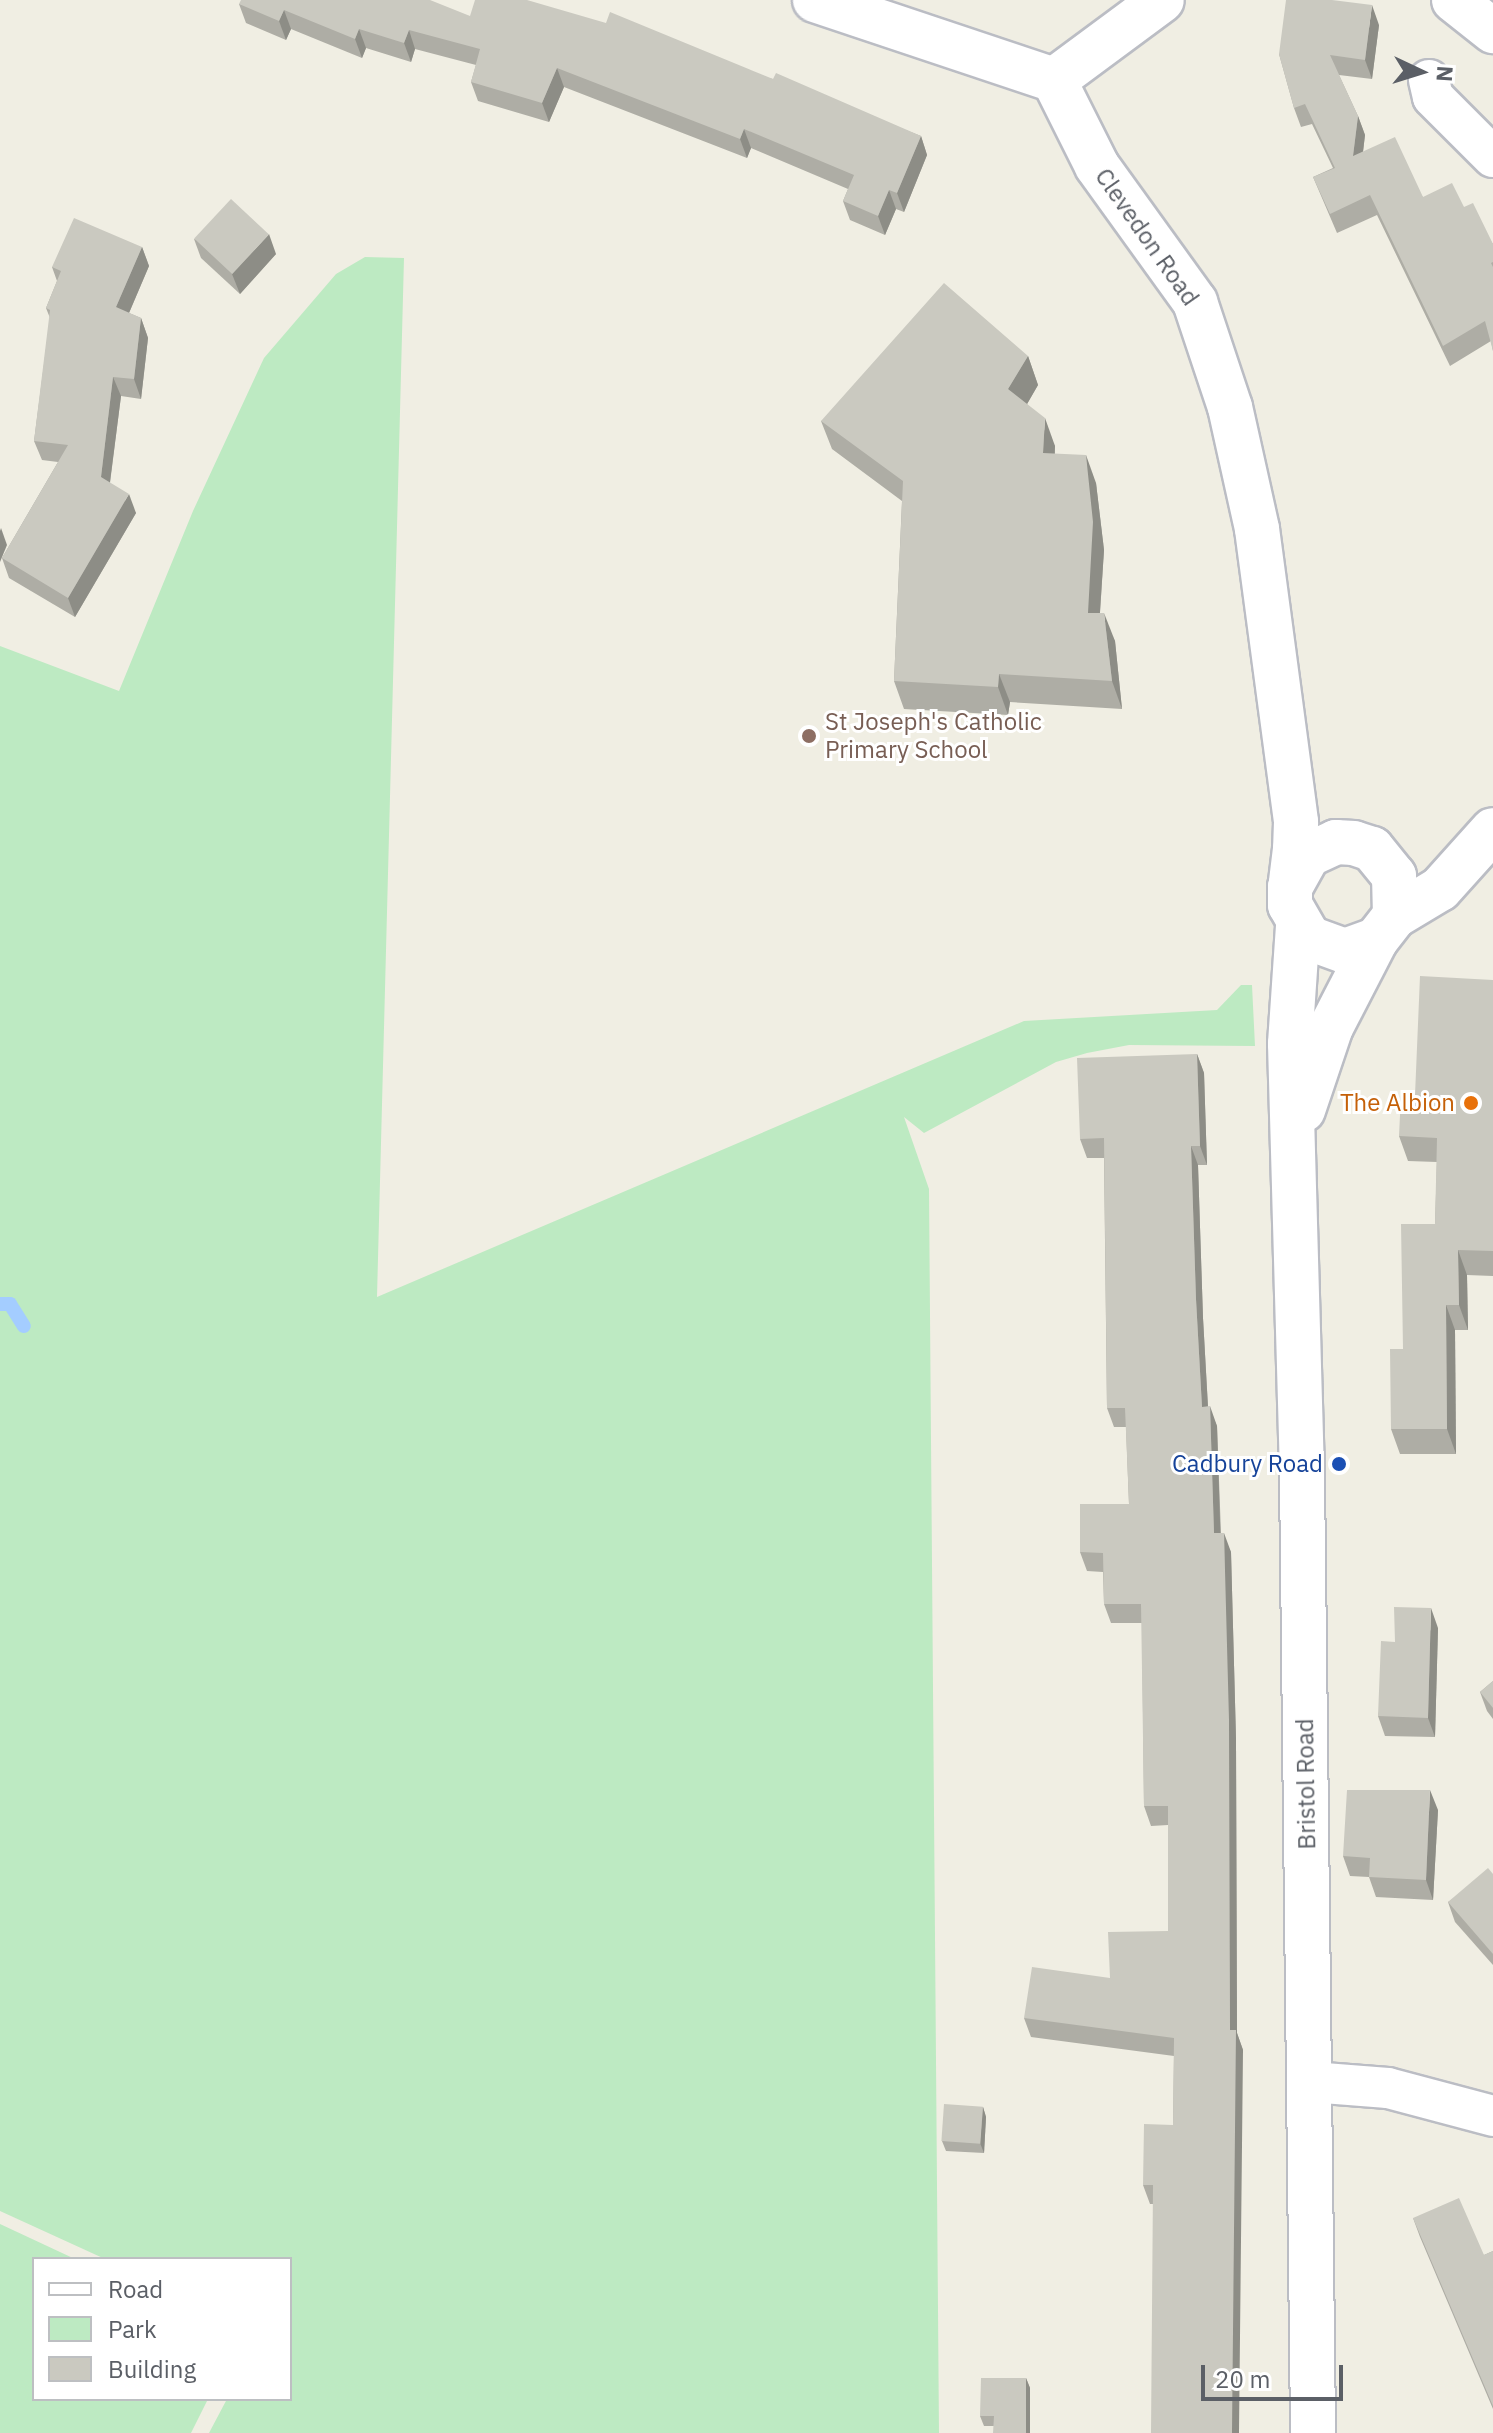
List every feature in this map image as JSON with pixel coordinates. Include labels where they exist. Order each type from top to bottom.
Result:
[{"type":"main road","points":[[815,0],[1054,80],[1162,0]]},
{"type":"main road","points":[[1454,0],[1493,31]]},
{"type":"main road","name":"Clevedon Road","points":[[1054,80],[1097,166],[1179,277],[1204,322],[1230,407],[1257,529],[1296,822],[1294,906]]},
{"type":"main road","points":[[1285,741],[1354,843]]},
{"type":"main road","points":[[1295,1135],[1331,1027],[1385,928],[1394,876],[1372,849],[1354,843],[1336,842],[1308,855],[1294,906],[1325,948],[1345,951],[1385,928],[1440,889],[1493,830]]},
{"type":"main road","name":"Bristol Road","points":[[1294,906],[1290,1044],[1295,1135],[1311,2082],[1313,2433]]},
{"type":"street","points":[[1429,80],[1433,97],[1493,157]]},
{"type":"street","points":[[1311,2082],[1388,2088],[1493,2116]]},
{"type":"green space","points":[[365,257],[404,258],[377,1297],[1024,1021],[1217,1010],[1241,985],[1252,985],[1255,1046],[1129,1045],[1087,1053],[1056,1062],[924,1133],[904,1117],[929,1189],[939,2433],[209,2433],[226,2401],[292,2401],[292,2257],[101,2257],[0,2211],[0,646],[119,691],[193,511],[264,358],[336,274]]},
{"type":"green space","points":[[0,2224],[71,2257],[32,2257],[32,2401],[207,2401],[191,2433],[0,2433]]},
{"type":"building","points":[[241,0],[430,0],[470,16],[475,0],[527,0],[606,23],[610,12],[773,79],[776,73],[921,136],[897,193],[889,190],[878,216],[843,201],[854,175],[744,129],[740,139],[557,68],[542,103],[471,82],[480,49],[409,30],[404,43],[359,29],[355,39],[284,10],[279,21],[239,4]]},
{"type":"building","points":[[1286,0],[1332,0],[1372,5],[1365,60],[1330,55],[1358,116],[1353,156],[1395,137],[1423,197],[1452,183],[1464,207],[1473,203],[1493,244],[1493,351],[1485,321],[1443,346],[1370,195],[1330,214],[1313,177],[1335,168],[1305,104],[1294,108],[1279,54]]},
{"type":"building","points":[[231,199],[269,234],[232,274],[194,238]]},
{"type":"building","points":[[74,218],[142,247],[116,307],[141,318],[134,379],[113,377],[101,477],[129,494],[68,598],[2,558],[68,445],[34,441],[50,310],[46,308],[61,271],[52,267]]},
{"type":"building","points":[[944,283],[1028,356],[1008,389],[1045,418],[1043,453],[1086,455],[1093,522],[1088,613],[1104,613],[1112,681],[999,674],[998,687],[894,681],[903,481],[821,421]]},
{"type":"building","points":[[1420,976],[1493,980],[1493,1251],[1458,1250],[1459,1305],[1446,1305],[1447,1429],[1391,1429],[1390,1349],[1403,1349],[1401,1224],[1435,1224],[1437,1138],[1399,1136],[1401,1094],[1415,1095]]},
{"type":"building","points":[[1197,1054],[1200,1146],[1191,1146],[1196,1299],[1202,1407],[1210,1406],[1214,1533],[1224,1533],[1229,1720],[1230,2030],[1236,2030],[1232,2433],[1151,2433],[1153,2185],[1143,2185],[1144,2124],[1173,2125],[1174,2038],[1024,2018],[1032,1967],[1110,1978],[1108,1932],[1168,1931],[1168,1806],[1144,1806],[1141,1604],[1104,1604],[1103,1553],[1080,1552],[1080,1504],[1129,1504],[1125,1408],[1107,1408],[1104,1138],[1080,1139],[1077,1058]]},
{"type":"building","points":[[1394,1607],[1431,1608],[1428,1718],[1378,1716],[1381,1641],[1395,1642]]},
{"type":"building","points":[[1493,1681],[1493,1708],[1480,1692]]},
{"type":"building","points":[[1347,1790],[1430,1790],[1426,1880],[1369,1877],[1370,1858],[1343,1856]]},
{"type":"building","points":[[1488,1868],[1493,1874],[1493,1954],[1448,1902]]},
{"type":"building","points":[[944,2104],[983,2107],[980,2144],[941,2141]]},
{"type":"building","points":[[1459,2198],[1484,2255],[1493,2251],[1493,2406],[1413,2218]]},
{"type":"building","points":[[981,2378],[1026,2378],[1026,2433],[993,2433],[994,2416],[980,2416]]},
{"type":"waterway","points":[[0,1304],[10,1304],[24,1326]]},
{"type":"place","name":"St Joseph's Catholic Primary School","points":[[809,736]]},
{"type":"place","name":"The Albion","points":[[1471,1103]]},
{"type":"place","name":"Cadbury Road","points":[[1339,1464]]}]
